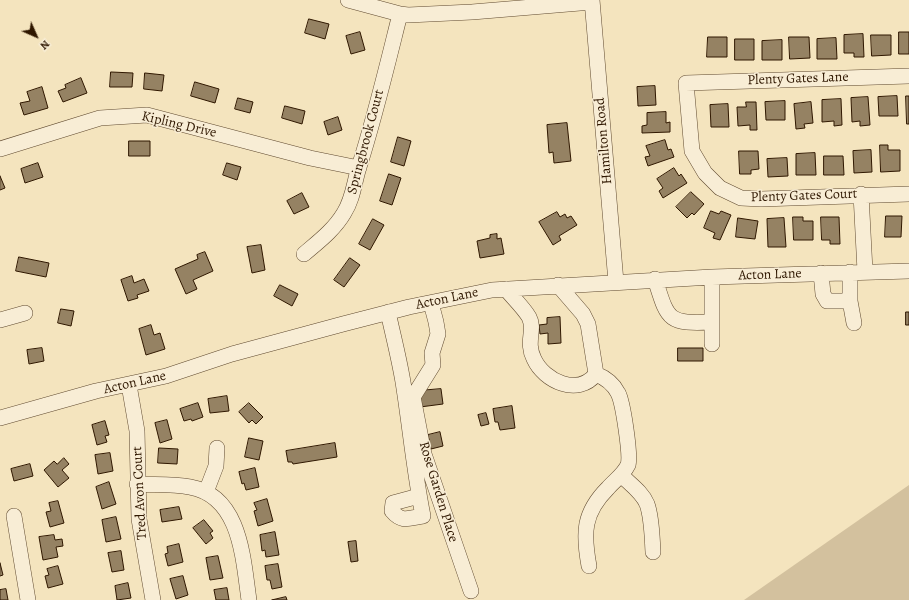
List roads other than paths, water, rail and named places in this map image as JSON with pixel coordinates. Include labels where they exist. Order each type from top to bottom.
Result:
[{"type":"street","points":[[348,0],[400,14],[472,12],[592,1]]},
{"type":"street","name":"Hamilton Road","points":[[592,1],[616,282]]},
{"type":"street","name":"Springbrook Court","points":[[304,254],[325,237],[344,213],[352,197],[359,168],[367,145],[400,14]]},
{"type":"street","name":"Plenty Gates Lane","points":[[686,83],[909,76]]},
{"type":"street","name":"Plenty Gates Court","points":[[686,83],[692,151],[705,173],[720,188],[741,198],[761,199],[861,194],[909,194]]},
{"type":"street","name":"Kipling Drive","points":[[0,149],[100,118],[147,115],[310,158],[359,168]]},
{"type":"street","points":[[854,323],[850,301],[857,272],[861,194]]},
{"type":"street","name":"Acton Lane","points":[[0,418],[96,392],[166,376],[232,354],[388,312],[465,294],[506,289],[655,279],[909,271]]},
{"type":"street","points":[[821,273],[823,294],[827,301],[850,301]]},
{"type":"street","points":[[712,277],[712,344]]},
{"type":"street","points":[[655,279],[665,311],[672,319],[687,323],[712,322]]},
{"type":"street","points":[[558,285],[583,314],[588,324],[596,374]]},
{"type":"street","points":[[506,289],[529,318],[532,329],[529,338],[530,347],[534,359],[548,376],[565,384],[582,385],[589,382],[596,374]]},
{"type":"street","name":"Rose Garden Place","points":[[431,302],[438,334],[432,353],[433,365],[413,397],[424,454],[471,591]]},
{"type":"street","points":[[388,312],[403,380],[419,496]]},
{"type":"street","points":[[0,320],[25,313]]},
{"type":"street","points":[[589,566],[586,549],[586,523],[596,500],[621,475],[628,464],[629,447],[619,394],[610,381],[596,374]]},
{"type":"street","name":"Tred Avon Court","points":[[129,385],[137,431],[139,519],[153,600]]},
{"type":"street","points":[[206,492],[216,466],[217,448]]},
{"type":"street","points":[[621,475],[640,493],[646,504],[651,524],[653,552]]},
{"type":"street","points":[[138,484],[190,487],[206,492],[226,510],[233,523],[244,561],[249,600]]},
{"type":"street","points":[[14,516],[28,600]]}]
